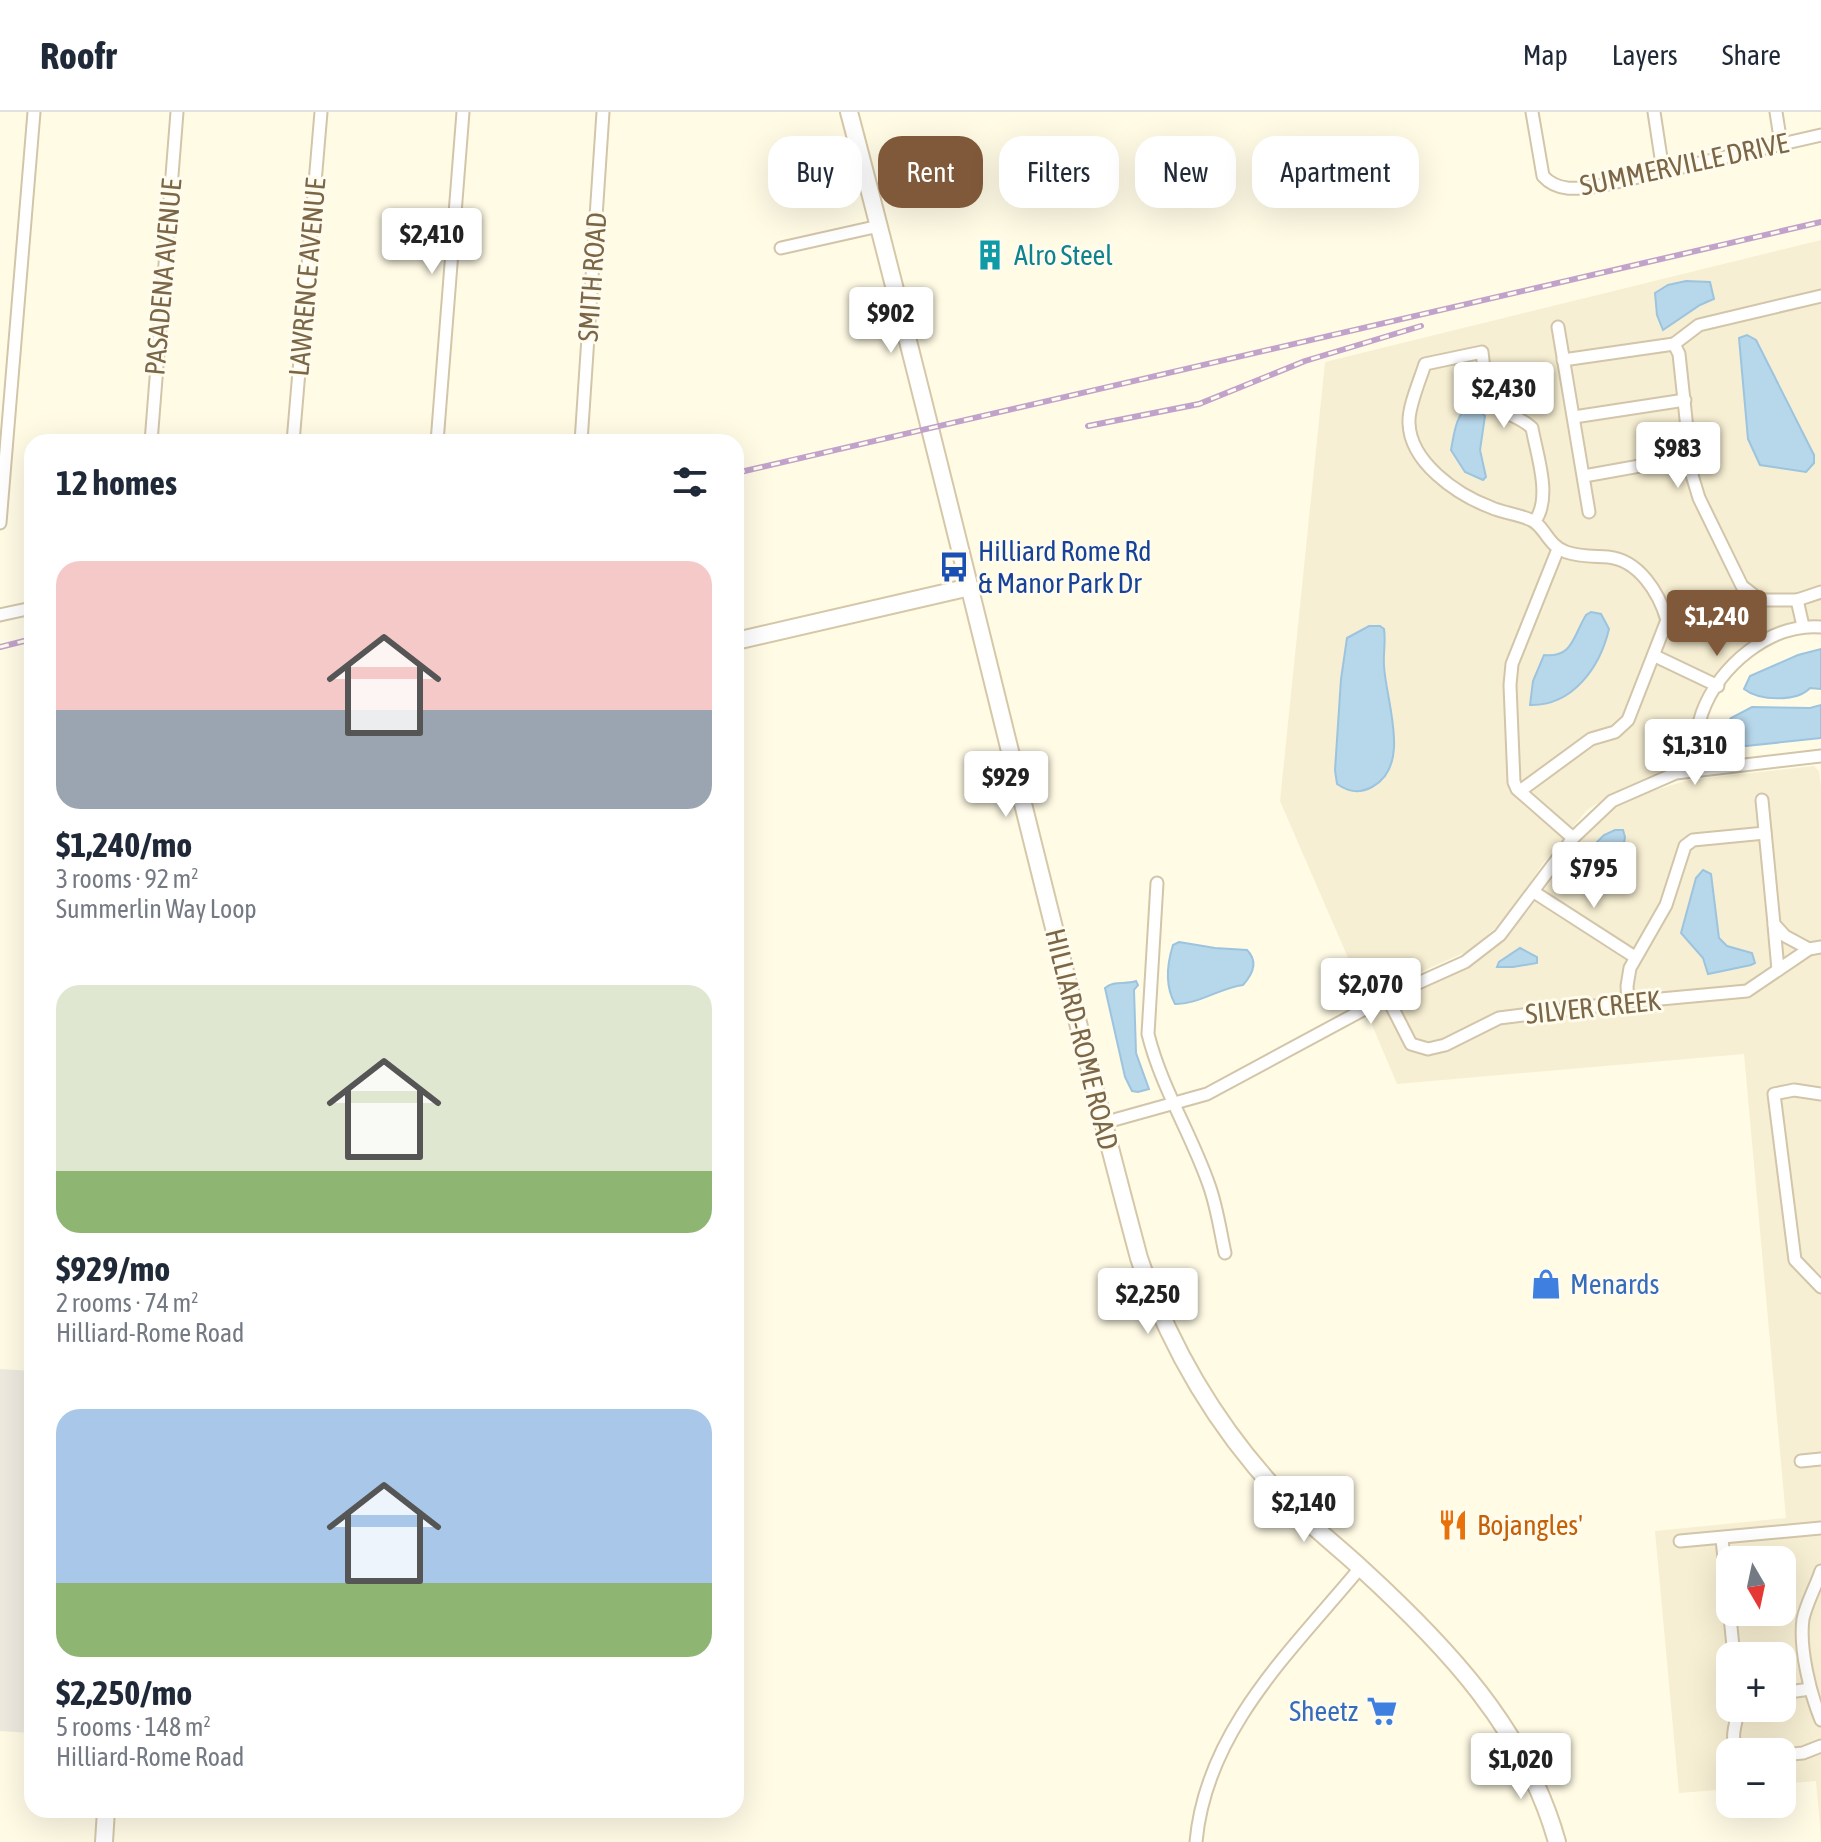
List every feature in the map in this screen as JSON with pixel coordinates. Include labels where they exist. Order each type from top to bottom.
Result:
[{"type":"main road","name":"HILLIARD-ROME ROAD","points":[[849,112],[1103,1123],[1143,1270],[1165,1325],[1195,1383],[1234,1440],[1276,1490],[1442,1647],[1493,1708],[1543,1799],[1557,1842]]},
{"type":"main road","points":[[744,639],[970,587]]},
{"type":"main road","points":[[104,1842],[106,1818]]},
{"type":"street","points":[[0,523],[34,112]]},
{"type":"street","name":"PASADENA AVENUE","points":[[152,434],[177,112]]},
{"type":"street","name":"LAWRENCE AVENUE","points":[[294,434],[321,112]]},
{"type":"street","points":[[438,434],[463,112]]},
{"type":"street","name":"SMITH ROAD","points":[[582,434],[603,112]]},
{"type":"street","name":"SUMMERVILLE DRIVE","points":[[1532,112],[1540,169],[1556,186],[1577,189],[1821,135]]},
{"type":"street","points":[[1654,112],[1663,171]]},
{"type":"street","points":[[1776,112],[1781,144]]},
{"type":"street","points":[[781,248],[879,226]]},
{"type":"street","points":[[1563,360],[1674,344],[1699,325],[1821,296]]},
{"type":"street","points":[[1558,327],[1589,512]]},
{"type":"street","points":[[1674,344],[1679,354],[1692,475],[1699,498],[1742,586],[1760,600],[1797,600],[1821,592]]},
{"type":"street","points":[[1520,791],[1591,739],[1615,732],[1628,720],[1667,620],[1662,605],[1638,569],[1611,557],[1589,557],[1558,549],[1535,521],[1488,507],[1456,489],[1418,453],[1408,421],[1425,364],[1482,352],[1488,391],[1493,401],[1500,409],[1532,428],[1543,498],[1542,511],[1535,521]]},
{"type":"street","points":[[1574,417],[1685,400]]},
{"type":"street","points":[[1584,476],[1690,457]]},
{"type":"street","points":[[1558,549],[1512,664],[1514,782],[1573,838]]},
{"type":"street","points":[[1797,600],[1803,626]]},
{"type":"street","points":[[0,615],[24,610]]},
{"type":"street","points":[[1695,769],[1694,753],[1702,713],[1718,686],[1751,648],[1779,633],[1803,626],[1821,627]]},
{"type":"street","points":[[1655,656],[1718,686]]},
{"type":"street","points":[[1103,1123],[1207,1094],[1387,997],[1465,962],[1500,935],[1573,838],[1612,801],[1676,773],[1821,756]]},
{"type":"street","points":[[1762,800],[1778,970]]},
{"type":"street","points":[[1628,1002],[1627,986],[1635,957],[1666,905],[1685,846],[1693,840],[1765,833]]},
{"type":"street","points":[[1157,883],[1148,1034],[1173,1105],[1210,1187],[1225,1253]]},
{"type":"street","points":[[1534,892],[1635,957]]},
{"type":"street","points":[[1774,924],[1785,936],[1815,948]]},
{"type":"street","name":"SILVER CREEK","points":[[1387,997],[1411,1044],[1428,1049],[1445,1045],[1499,1018],[1747,991],[1815,948]]},
{"type":"street","points":[[1821,1094],[1794,1090],[1774,1094],[1795,1260],[1803,1272],[1821,1287]]},
{"type":"street","points":[[1801,1461],[1821,1459]]},
{"type":"street","points":[[1680,1541],[1821,1528]]},
{"type":"street","points":[[1722,1539],[1733,1642]]},
{"type":"street","points":[[1196,1842],[1198,1820],[1208,1783],[1227,1739],[1248,1704],[1360,1568]]},
{"type":"street","points":[[1821,1571],[1803,1619],[1810,1689],[1821,1720]]},
{"type":"street","points":[[1796,1691],[1810,1689]]},
{"type":"street","points":[[1796,1754],[1821,1746]]},
{"type":"shaded area","points":[[1821,240],[1821,621],[1787,625],[1742,647],[1715,677],[1702,698],[1692,721],[1687,759],[1683,765],[1623,788],[1587,810],[1544,862],[1505,920],[1468,951],[1365,997],[1280,801],[1325,362]]},
{"type":"shaded area","points":[[1814,766],[1819,771],[1821,1837],[1816,1781],[1796,1783],[1796,1738],[1716,1738],[1716,1790],[1679,1793],[1655,1531],[1786,1518],[1744,1054],[1397,1084],[1367,1013],[1475,962],[1508,937],[1587,833],[1615,808],[1652,791],[1689,780]]},
{"type":"shaded area","points":[[0,1369],[24,1370],[24,1732],[0,1731]]},
{"type":"water","points":[[1686,281],[1710,282],[1714,299],[1663,330],[1657,315],[1655,293],[1668,285]]},
{"type":"water","points":[[1747,335],[1756,340],[1814,455],[1814,463],[1806,472],[1760,465],[1748,439],[1739,338]]},
{"type":"water","points":[[1472,404],[1485,416],[1480,450],[1486,477],[1483,480],[1465,472],[1451,450],[1459,418]]},
{"type":"water","points":[[1591,612],[1601,614],[1609,629],[1591,670],[1582,682],[1559,699],[1530,705],[1533,681],[1544,655],[1554,655],[1567,649],[1586,615]]},
{"type":"water","points":[[1369,626],[1384,629],[1384,666],[1394,749],[1384,777],[1372,787],[1354,791],[1337,784],[1335,770],[1341,679],[1347,638]]},
{"type":"water","points":[[1821,649],[1821,689],[1810,688],[1787,698],[1768,698],[1744,689],[1750,676],[1798,655]]},
{"type":"water","points":[[1821,705],[1821,738],[1746,746],[1727,737],[1726,725],[1731,718],[1752,707],[1810,708]]},
{"type":"water","points":[[1623,830],[1625,837],[1618,877],[1611,881],[1592,872],[1585,854],[1604,835]]},
{"type":"water","points":[[1703,870],[1711,874],[1719,938],[1727,946],[1752,953],[1755,963],[1708,974],[1703,958],[1681,933],[1696,878]]},
{"type":"water","points":[[1179,942],[1247,950],[1253,963],[1252,972],[1243,985],[1175,1004],[1168,982],[1168,967],[1173,945]]},
{"type":"water","points":[[1520,948],[1537,957],[1537,963],[1497,967],[1499,962]]},
{"type":"water","points":[[1136,981],[1136,1053],[1149,1089],[1138,1092],[1132,1091],[1125,1077],[1105,988]]},
{"type":"railway","points":[[744,471],[1821,222]]},
{"type":"railway","points":[[1088,426],[1199,404],[1305,361],[1421,326]]},
{"type":"railway","points":[[0,647],[24,641]]},
{"type":"place","name":"Alro Steel","points":[[990,255]]},
{"type":"place","name":"Hilliard Rome Rd & Manor Park Dr","points":[[954,567]]},
{"type":"place","name":"Menards","points":[[1546,1284]]},
{"type":"place","name":"Bojangles'","points":[[1453,1525]]},
{"type":"place","name":"Sheetz","points":[[1382,1711]]}]
